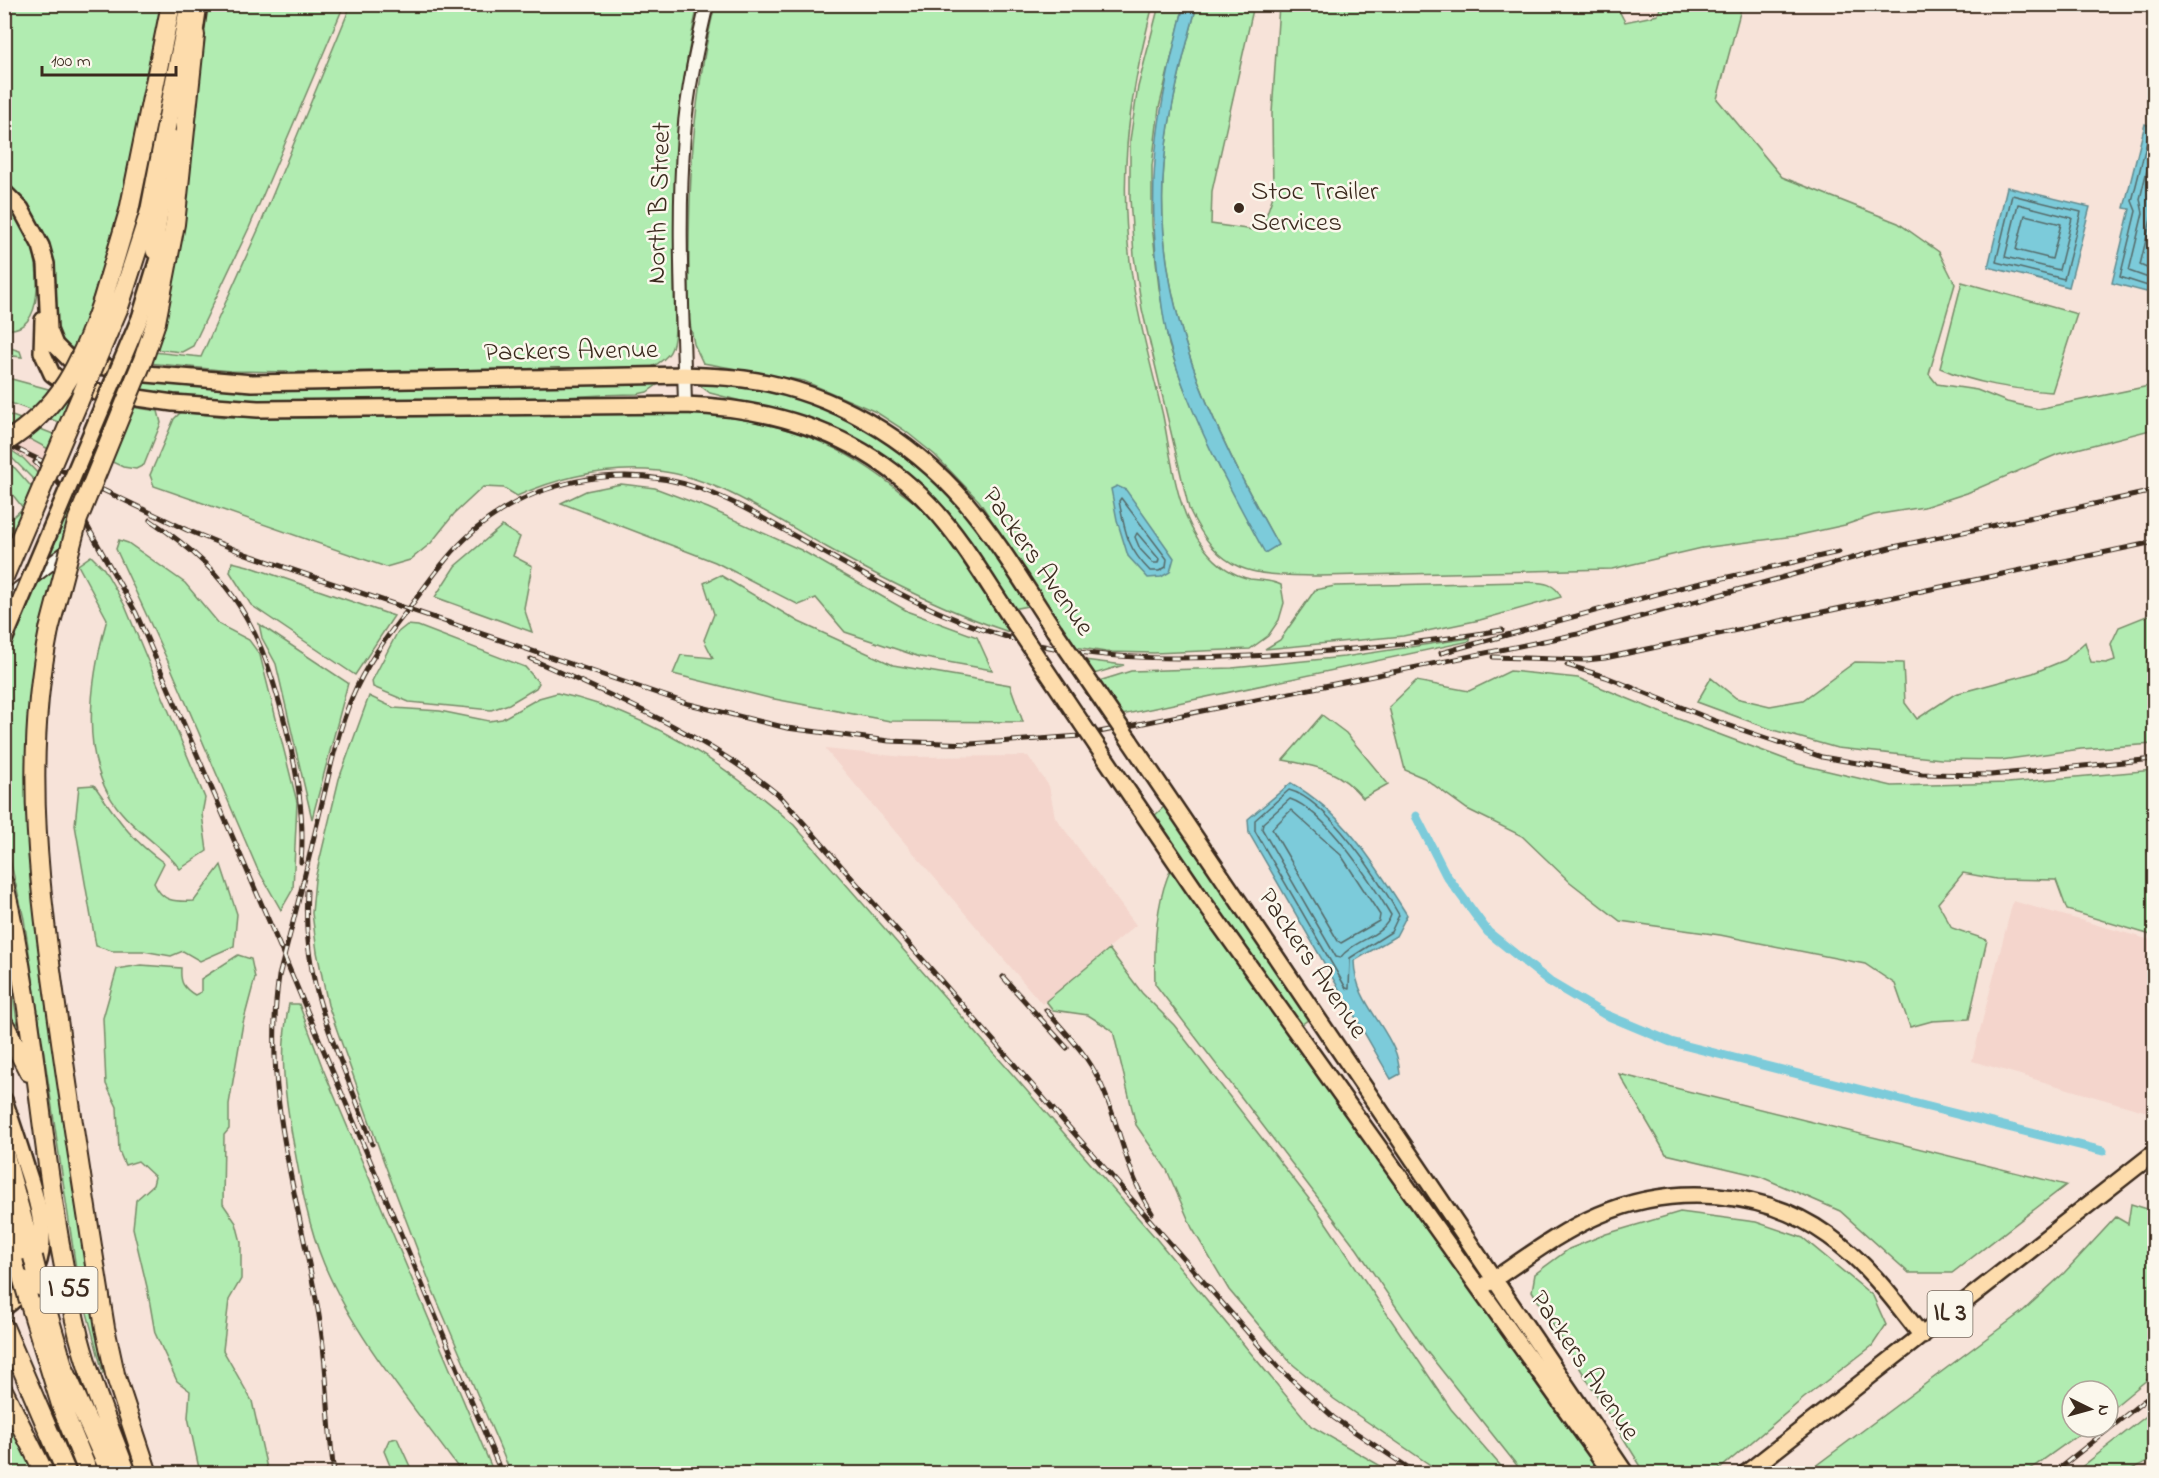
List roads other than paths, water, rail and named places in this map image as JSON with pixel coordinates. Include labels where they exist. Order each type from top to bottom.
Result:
[{"type":"highway","points":[[148,1473],[115,1374],[105,1328],[41,903],[34,804],[35,733],[49,630],[78,519],[143,360],[130,313],[187,6]]},
{"type":"highway","points":[[4,577],[175,224],[195,35]]},
{"type":"highway","points":[[4,443],[36,419],[130,313]]},
{"type":"highway","name":"I 55","points":[[4,884],[19,954],[59,1237],[80,1338],[101,1405],[127,1473]]},
{"type":"highway","points":[[4,1024],[20,1050],[39,1099]]},
{"type":"highway","points":[[4,1152],[33,1257],[32,1283],[15,1303],[89,1473]]},
{"type":"highway","points":[[4,1209],[74,1397],[111,1473]]},
{"type":"highway","name":"I 55","points":[[4,1327],[66,1473]]},
{"type":"highway","points":[[4,1383],[16,1414]]},
{"type":"highway","points":[[4,1392],[45,1473]]},
{"type":"main road","points":[[187,6],[195,35]]},
{"type":"main road","name":"Packers Avenue","points":[[4,192],[21,209],[41,246],[46,264],[46,308],[42,352],[52,374],[74,387],[184,404],[258,409],[685,405],[737,408],[792,420],[837,438],[872,458],[931,506],[957,538],[1196,890],[1611,1473]]},
{"type":"main road","name":"Packers Avenue","points":[[46,308],[49,330],[55,345],[70,360],[135,373],[205,381],[252,383],[685,375],[743,379],[795,390],[848,411],[885,431],[920,457],[967,504],[1626,1473]]},
{"type":"main road","points":[[4,617],[130,313]]},
{"type":"main road","points":[[4,640],[130,313]]},
{"type":"main road","points":[[4,1100],[38,1204],[42,1225],[39,1265],[30,1284],[15,1303]]},
{"type":"main road","name":"IL 3","points":[[1745,1473],[2154,1153]]},
{"type":"main road","points":[[1480,1289],[1566,1232],[1599,1215],[1630,1204],[1659,1198],[1720,1196],[1777,1208],[1829,1236],[1877,1279],[1922,1336]]},
{"type":"street","name":"North B Street","points":[[685,405],[680,238],[682,169],[688,97],[707,4]]},
{"type":"street","points":[[4,600],[72,547]]},
{"type":"water","points":[[1184,5],[1197,5],[1177,83],[1166,144],[1163,215],[1167,266],[1177,315],[1210,410],[1231,456],[1278,545],[1265,553],[1200,426],[1170,346],[1162,311],[1153,203],[1154,170],[1162,106]]},
{"type":"water","points":[[2145,124],[2154,127],[2154,294],[2112,283],[2130,209],[2124,208]]},
{"type":"water","points":[[2007,187],[2090,207],[2069,287],[1988,267]]},
{"type":"water","points":[[1117,486],[1126,490],[1174,558],[1170,572],[1161,577],[1148,578],[1128,556],[1117,520],[1111,489]]},
{"type":"water","points":[[1291,783],[1310,795],[1343,825],[1383,877],[1407,915],[1396,936],[1354,961],[1359,986],[1397,1056],[1400,1074],[1391,1079],[1249,833],[1248,819]]},
{"type":"waterway","points":[[1416,816],[1446,875],[1488,932],[1550,982],[1604,1014],[1671,1042],[2103,1151]]},
{"type":"railway","points":[[4,443],[187,530],[246,554],[689,704],[787,728],[889,741],[971,744],[1080,736],[1578,634],[1889,548],[2154,491]]},
{"type":"railway","points":[[35,462],[55,479],[75,504],[136,613],[284,956],[502,1474]]},
{"type":"railway","points":[[334,1474],[321,1330],[292,1185],[279,1102],[275,1061],[275,1018],[279,976],[338,739],[357,687],[377,651],[436,572],[465,539],[489,519],[516,502],[576,481],[607,477],[639,477],[670,481],[701,489],[739,505],[875,581],[952,618],[1037,645],[1097,654],[1158,658],[1282,654],[1345,650],[1502,630]]},
{"type":"railway","points":[[150,520],[180,541],[204,563],[241,608],[254,633],[276,692],[294,761],[301,811],[301,862]]},
{"type":"railway","points":[[1493,657],[1586,660],[1605,658],[2154,542]]},
{"type":"railway","points":[[1441,653],[1679,588],[1839,552]]},
{"type":"railway","points":[[531,659],[629,704],[692,737],[753,775],[781,797],[1278,1367],[1334,1418],[1418,1474]]},
{"type":"railway","points":[[1567,665],[1606,677],[1713,720],[1822,757],[1922,774],[1991,775],[2154,759]]},
{"type":"railway","points":[[307,891],[310,960],[317,991],[336,1050],[372,1144]]},
{"type":"railway","points":[[1003,977],[1067,1048]]},
{"type":"railway","points":[[1046,1010],[1094,1070],[1106,1096],[1135,1181],[1152,1213]]},
{"type":"railway","points":[[2052,1474],[2154,1393]]},
{"type":"place","name":"Stoc Trailer Services","points":[[1239,208]]}]
